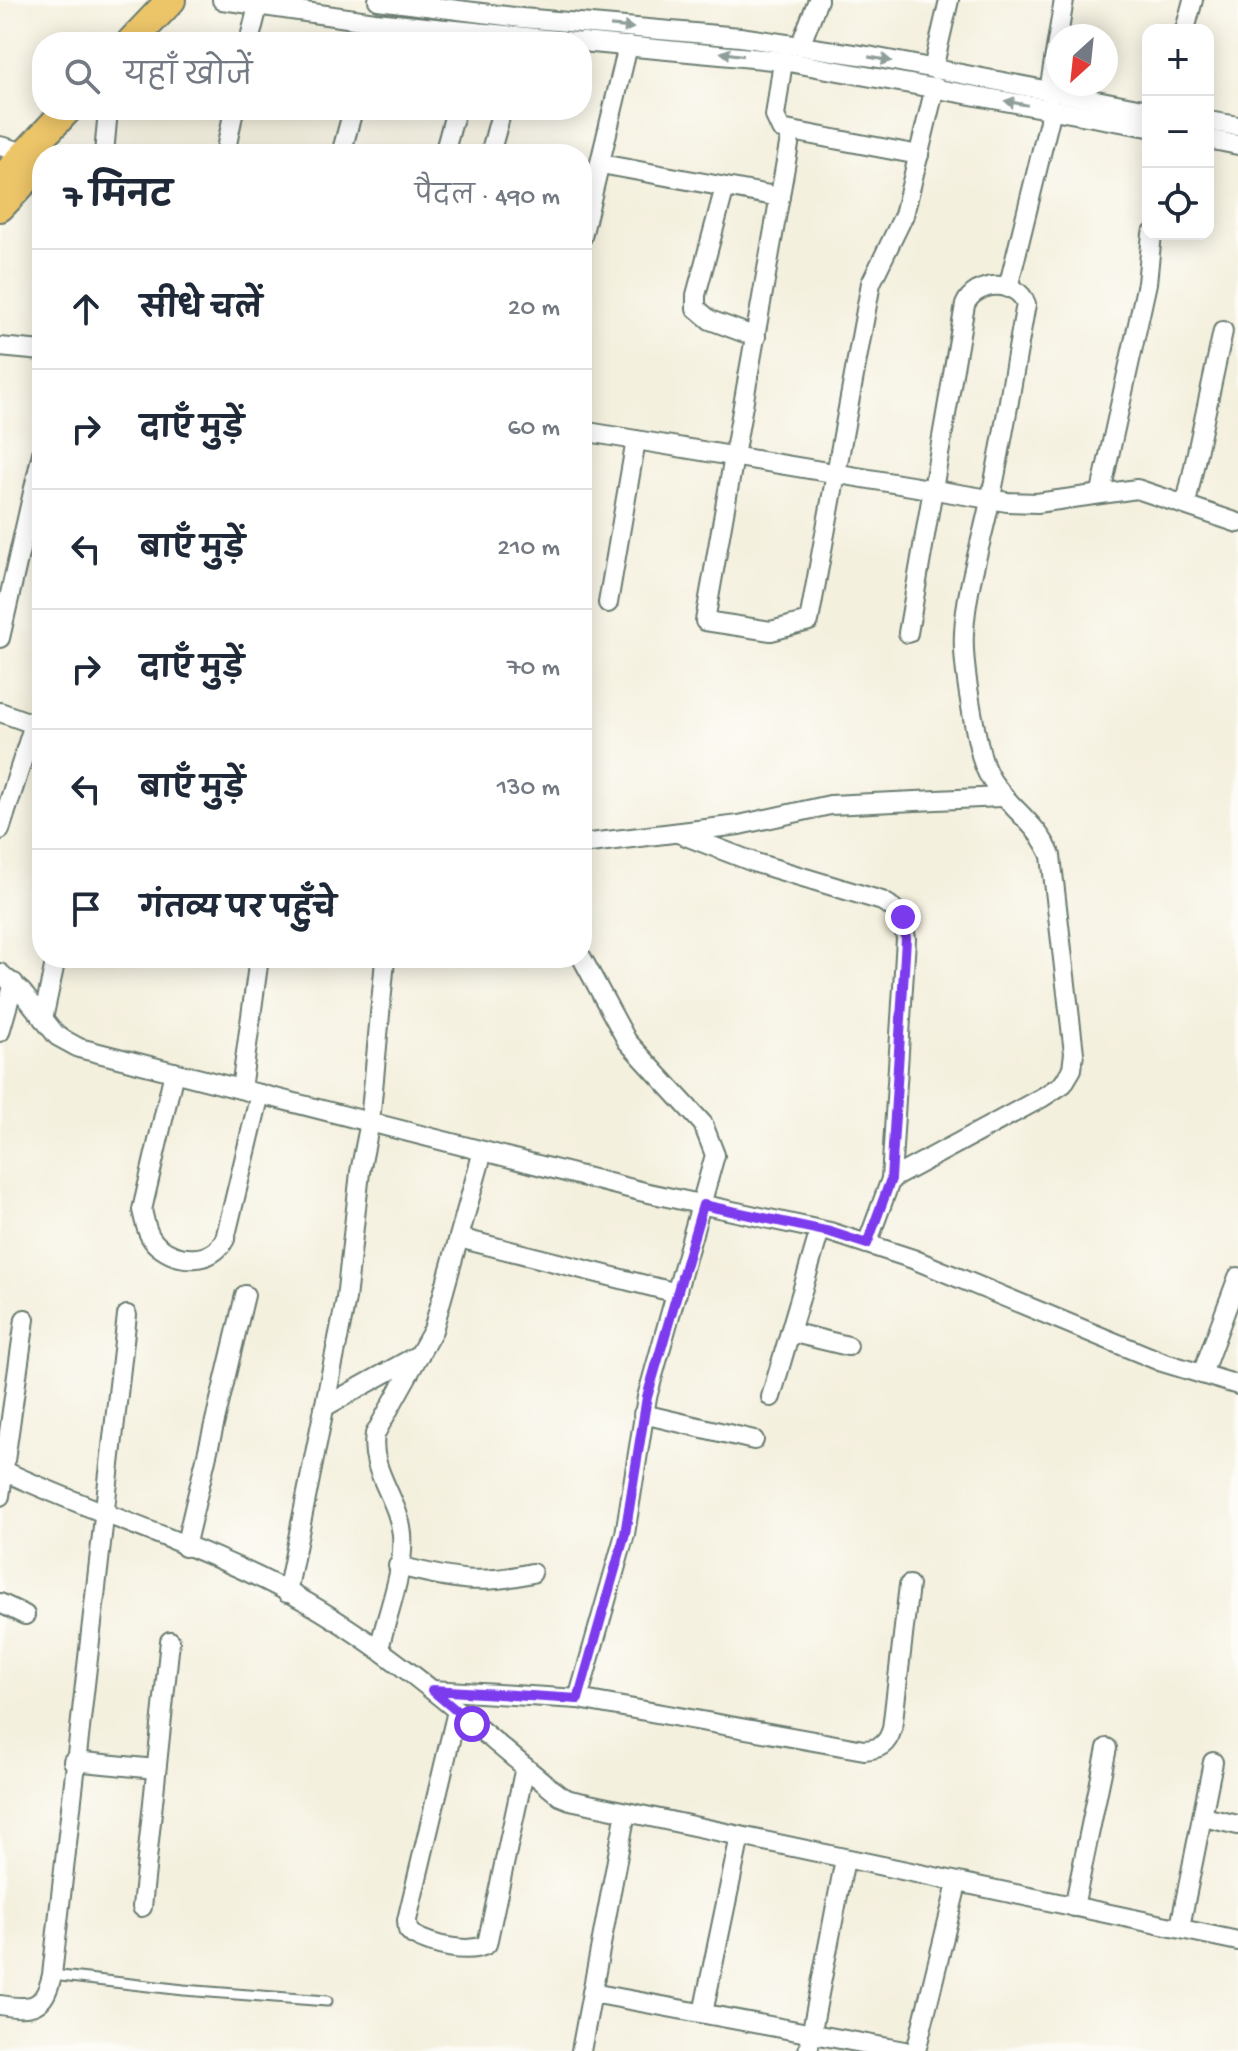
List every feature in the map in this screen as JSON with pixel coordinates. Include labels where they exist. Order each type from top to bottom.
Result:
[{"type":"main road","points":[[141,32],[171,0]]},
{"type":"main road","points":[[161,32],[191,0]]},
{"type":"main road","points":[[38,144],[59,120]]},
{"type":"main road","points":[[43,144],[76,120]]},
{"type":"main road","points":[[0,181],[30,154]]},
{"type":"main road","points":[[0,207],[30,154]]},
{"type":"street","points":[[222,0],[442,32]]},
{"type":"street","points":[[378,0],[800,46],[934,78],[1051,100],[1142,109]]},
{"type":"street","points":[[800,46],[818,0]]},
{"type":"street","points":[[791,133],[705,621],[771,631],[809,621],[871,283],[904,215],[949,0]]},
{"type":"street","points":[[1008,288],[1051,100],[1064,0]]},
{"type":"street","points":[[1187,24],[1193,0]]},
{"type":"street","points":[[252,32],[258,6]]},
{"type":"street","points":[[372,32],[375,22]]},
{"type":"street","points":[[592,43],[934,78]]},
{"type":"street","points":[[592,199],[628,46]]},
{"type":"street","points":[[783,61],[775,116],[781,129],[919,155]]},
{"type":"street","points":[[1051,100],[1142,125]]},
{"type":"street","points":[[105,144],[107,120]]},
{"type":"street","points":[[227,144],[232,120]]},
{"type":"street","points":[[344,144],[350,120]]},
{"type":"street","points":[[447,144],[453,120]]},
{"type":"street","points":[[493,144],[499,120]]},
{"type":"street","points":[[1214,122],[1238,126]]},
{"type":"street","points":[[1214,140],[1238,145]]},
{"type":"street","points":[[601,164],[780,197]]},
{"type":"street","points":[[725,187],[696,295],[696,308],[710,320],[756,337]]},
{"type":"street","points":[[1101,492],[1147,283],[1151,240]]},
{"type":"street","points":[[891,1179],[1043,1097],[1063,1084],[1072,1069],[1073,1030],[1051,856],[1045,839],[1029,820],[1001,797],[982,759],[963,636],[966,607],[991,500],[1026,304],[1020,293],[1008,288],[986,285],[975,289],[965,305],[936,490],[908,633]]},
{"type":"street","points":[[1186,504],[1223,331]]},
{"type":"street","points":[[0,347],[32,350]]},
{"type":"street","points":[[592,433],[991,500],[1037,503],[1137,489],[1238,523]]},
{"type":"street","points":[[608,603],[636,440]]},
{"type":"street","points":[[0,638],[32,497]]},
{"type":"street","points":[[0,712],[32,724]]},
{"type":"street","points":[[0,830],[32,742]]},
{"type":"street","points":[[592,843],[739,825],[830,805],[1001,797]]},
{"type":"street","points":[[678,833],[756,863],[882,901],[896,908],[903,917],[906,939],[891,1179],[867,1244]]},
{"type":"street","points":[[43,1019],[54,968]]},
{"type":"street","points":[[241,1089],[258,968]]},
{"type":"street","points":[[287,1593],[346,1299],[360,1172],[370,1122],[384,968]]},
{"type":"street","points":[[578,1699],[625,1534],[643,1414],[715,1155],[708,1133],[627,1041],[587,968]]},
{"type":"street","points":[[7,978],[57,1036],[79,1048],[483,1151],[820,1230],[913,1259],[1162,1362],[1238,1385]]},
{"type":"street","points":[[0,1032],[7,978]]},
{"type":"street","points":[[174,1072],[142,1210],[147,1231],[157,1245],[186,1257],[207,1258],[219,1251],[225,1239],[260,1094]]},
{"type":"street","points":[[379,1649],[398,1566],[401,1531],[372,1454],[375,1434],[423,1353],[483,1151]]},
{"type":"street","points":[[771,1397],[820,1230]]},
{"type":"street","points":[[459,1238],[677,1293]]},
{"type":"street","points":[[1202,1374],[1238,1277]]},
{"type":"street","points":[[185,1547],[245,1295]]},
{"type":"street","points":[[0,2005],[25,2009],[36,2005],[48,1992],[52,1975],[73,1761],[127,1315]]},
{"type":"street","points":[[0,1496],[25,1319]]},
{"type":"street","points":[[790,1332],[848,1346]]},
{"type":"street","points":[[324,1407],[423,1353]]},
{"type":"street","points":[[643,1414],[754,1440]]},
{"type":"street","points":[[2,1470],[287,1593],[379,1649],[560,1796],[590,1806],[1238,1941]]},
{"type":"street","points":[[398,1566],[472,1582],[495,1582],[532,1573]]},
{"type":"street","points":[[432,1690],[578,1699],[864,1750],[878,1749],[889,1741],[892,1729],[909,1585]]},
{"type":"street","points":[[0,1603],[25,1615]]},
{"type":"street","points":[[142,1907],[170,1641]]},
{"type":"street","points":[[457,1711],[407,1920],[408,1930],[413,1935],[466,1949],[487,1944],[525,1767]]},
{"type":"street","points":[[1074,1907],[1107,1748]]},
{"type":"street","points":[[73,1761],[156,1769]]},
{"type":"street","points":[[1180,1927],[1213,1762]]},
{"type":"street","points":[[581,2051],[626,1812]]},
{"type":"street","points":[[1203,1817],[1238,1825]]},
{"type":"street","points":[[703,2013],[740,1836]]},
{"type":"street","points":[[810,2042],[845,1859]]},
{"type":"street","points":[[916,2051],[957,1884]]},
{"type":"street","points":[[592,1993],[703,2013],[810,2042],[905,2051]]},
{"type":"lane","points":[[52,1975],[184,1990],[327,2001]]},
{"type":"route","points":[[472,1724],[432,1690],[578,1699],[625,1534],[636,1447],[647,1397],[703,1205],[830,1232],[867,1244],[891,1179],[906,939],[903,917]]}]
